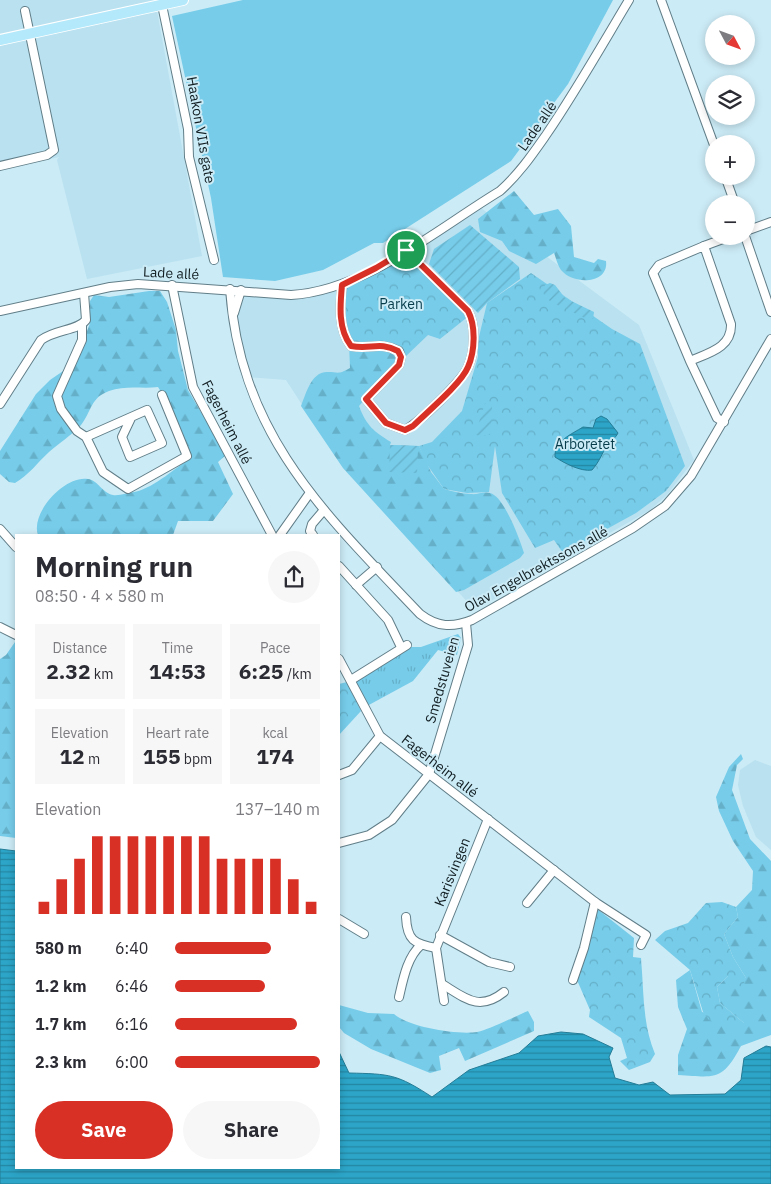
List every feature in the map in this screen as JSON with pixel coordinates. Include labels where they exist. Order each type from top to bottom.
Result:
[{"type":"main road","points":[[0,40],[30,39],[183,0]]},
{"type":"street","name":"Lade allé","points":[[0,311],[123,285],[172,285],[290,294],[313,293],[342,285],[376,268],[500,191],[522,168],[565,107],[629,0]]},
{"type":"street","points":[[661,0],[710,135]]},
{"type":"street","name":"Haakon VIIs gate","points":[[162,5],[188,129],[189,157],[214,260]]},
{"type":"street","points":[[0,166],[47,156],[54,150],[25,12]]},
{"type":"street","points":[[755,228],[771,222]]},
{"type":"street","points":[[749,245],[771,312]]},
{"type":"street","points":[[690,361],[721,348],[728,342],[732,333],[731,324],[704,246],[659,265],[653,273],[690,361],[717,418],[724,422]]},
{"type":"street","points":[[342,285],[340,312],[345,338],[351,346],[362,347],[386,344],[398,351],[401,357],[399,365],[366,399],[386,423],[405,430],[413,426],[468,368],[474,330],[473,321],[468,311],[406,250]]},
{"type":"street","name":"Fagerheim allé","points":[[172,285],[193,387],[271,534]]},
{"type":"street","name":"Olav Engelbrektssons allé","points":[[230,289],[232,320],[246,377],[266,425],[309,494],[426,618],[449,626],[466,623],[657,512],[684,486],[724,422],[771,339]]},
{"type":"street","points":[[232,320],[241,290]]},
{"type":"street","points":[[84,293],[87,318],[82,326],[82,340],[58,396],[65,418],[77,431],[86,436],[103,472],[128,489],[187,456],[162,395]]},
{"type":"street","points":[[0,404],[41,340],[50,333],[82,326]]},
{"type":"street","points":[[86,436],[147,410],[162,443],[130,457],[122,437],[130,418]]},
{"type":"street","points":[[281,534],[309,494]]},
{"type":"street","points":[[312,534],[310,531],[312,524],[324,510]]},
{"type":"street","points":[[0,529],[15,546]]},
{"type":"street","points":[[340,567],[388,620],[404,646],[350,680]]},
{"type":"street","points":[[356,585],[377,567]]},
{"type":"street","name":"Smedstuveien","points":[[340,843],[369,835],[392,820],[429,774],[468,645],[466,623]]},
{"type":"street","points":[[0,626],[15,634]]},
{"type":"street","name":"Fagerheim allé","points":[[340,661],[380,736],[595,902],[646,935],[641,945]]},
{"type":"street","points":[[340,775],[352,770],[380,736]]},
{"type":"street","name":"Karisvingen","points":[[444,1001],[436,948],[488,819]]},
{"type":"street","points":[[527,903],[554,870]]},
{"type":"street","points":[[573,980],[584,948],[595,902]]},
{"type":"street","points":[[406,917],[407,930],[410,937],[421,945],[436,948]]},
{"type":"street","points":[[340,920],[364,934]]},
{"type":"street","points":[[440,936],[489,962],[510,967]]},
{"type":"street","points":[[398,997],[406,970],[416,949],[421,945]]},
{"type":"street","points":[[442,984],[477,1003],[485,1003],[504,992]]},
{"type":"shaded area","points":[[0,0],[155,0],[202,256],[87,279],[57,160],[59,157],[0,170]]},
{"type":"shaded area","points":[[477,205],[639,325],[694,460],[667,495],[650,510],[475,610],[343,468],[286,380],[246,377],[232,320],[241,290],[313,293],[376,268]]},
{"type":"shaded area","points":[[601,416],[607,419],[618,433],[607,445],[592,470],[578,468],[555,457],[557,447],[564,439],[583,427],[593,428],[596,419]]},
{"type":"shaded area","points":[[755,760],[771,766],[771,850],[756,837],[743,806],[738,785],[740,770]]},
{"type":"shaded area","points":[[0,849],[15,851],[15,1169],[340,1169],[340,1054],[349,1073],[393,1077],[410,1084],[432,1097],[469,1070],[519,1053],[538,1036],[561,1032],[583,1034],[613,1048],[609,1057],[615,1078],[639,1085],[653,1082],[670,1095],[725,1094],[741,1080],[744,1058],[766,1046],[771,1047],[771,1184],[0,1184]]},
{"type":"green space","points":[[243,0],[613,0],[568,84],[511,161],[383,243],[374,243],[323,270],[275,281],[223,277],[211,198],[172,16]]},
{"type":"green space","points":[[514,191],[534,215],[558,209],[571,226],[574,257],[594,263],[598,259],[606,261],[602,274],[590,280],[574,279],[567,276],[561,269],[554,253],[536,264],[509,251],[502,241],[480,232],[478,219]]},
{"type":"green space","points":[[470,225],[519,267],[520,279],[487,303],[478,313],[429,264],[434,249]]},
{"type":"green space","name":"Parken","points":[[402,255],[414,259],[470,315],[440,339],[428,335],[404,358],[400,349],[389,345],[362,345],[348,339],[342,314],[343,288],[366,278]]},
{"type":"green space","name":"Arboretet","points":[[531,273],[612,329],[640,344],[685,466],[666,491],[636,513],[563,553],[554,540],[535,548],[502,493],[495,446],[489,492],[467,493],[444,489],[426,463],[419,446],[432,442],[462,411],[478,357],[478,341],[487,303]]},
{"type":"green space","points":[[550,283],[555,285],[565,298],[594,312],[593,319],[587,319],[551,302],[544,295],[543,290],[545,285]]},
{"type":"green space","points":[[160,291],[167,302],[176,330],[178,351],[188,390],[226,455],[218,462],[233,494],[213,521],[178,521],[173,534],[38,534],[39,516],[44,507],[51,497],[69,483],[79,479],[88,479],[95,482],[109,494],[120,495],[136,492],[151,486],[185,462],[165,398],[158,387],[127,388],[115,389],[98,397],[81,425],[20,480],[15,483],[9,482],[0,474],[0,451],[36,394],[50,380],[69,367],[79,353],[90,323],[90,301],[94,295],[109,297]]},
{"type":"green space","points":[[349,342],[386,344],[401,357],[359,406],[368,423],[375,431],[391,442],[390,445],[419,446],[431,472],[444,489],[468,494],[490,493],[495,496],[511,519],[524,553],[520,558],[464,590],[456,592],[343,468],[301,406],[310,384],[317,376],[321,373],[341,372],[350,368]]},
{"type":"green space","points":[[485,403],[492,406],[490,435],[475,435]]},
{"type":"green space","points":[[390,445],[418,446],[417,473],[389,472]]},
{"type":"green space","points":[[458,634],[461,638],[457,655],[438,650],[413,681],[367,706],[355,682],[410,647],[421,647]]},
{"type":"green space","points":[[15,642],[15,838],[0,836],[0,659],[6,655]]},
{"type":"green space","points":[[347,682],[361,711],[340,734],[340,684]]},
{"type":"green space","points":[[741,754],[743,759],[737,765],[732,790],[750,839],[771,861],[771,1035],[741,1046],[728,1066],[716,1075],[678,1075],[678,1055],[687,1029],[678,1007],[676,980],[690,970],[702,1012],[744,1023],[720,1003],[717,987],[728,976],[746,978],[733,957],[724,934],[738,917],[736,907],[752,890],[753,871],[733,841],[719,811],[716,797],[729,767]]},
{"type":"green space","points":[[722,902],[736,907],[738,917],[724,934],[733,957],[746,978],[742,988],[728,976],[717,987],[720,1003],[744,1023],[735,1028],[709,1020],[703,1012],[690,970],[655,940],[665,931],[688,923],[706,903]]},
{"type":"green space","points":[[596,908],[634,938],[633,957],[641,958],[646,1019],[655,1054],[650,1062],[629,1070],[620,1061],[627,1058],[621,1038],[589,1017],[590,1010],[577,980]]},
{"type":"green space","points":[[340,1005],[368,1013],[394,1014],[410,1023],[433,1029],[468,1033],[487,1029],[528,1011],[534,1022],[534,1031],[465,1061],[459,1048],[439,1056],[441,1070],[430,1073],[371,1049],[344,1033],[340,1028]]},
{"type":"route","points":[[406,250],[468,311],[473,321],[474,330],[468,368],[413,426],[405,430],[383,421],[366,399],[381,381],[399,365],[401,357],[398,351],[386,344],[362,347],[351,346],[345,338],[340,312],[342,285],[406,250]]}]
